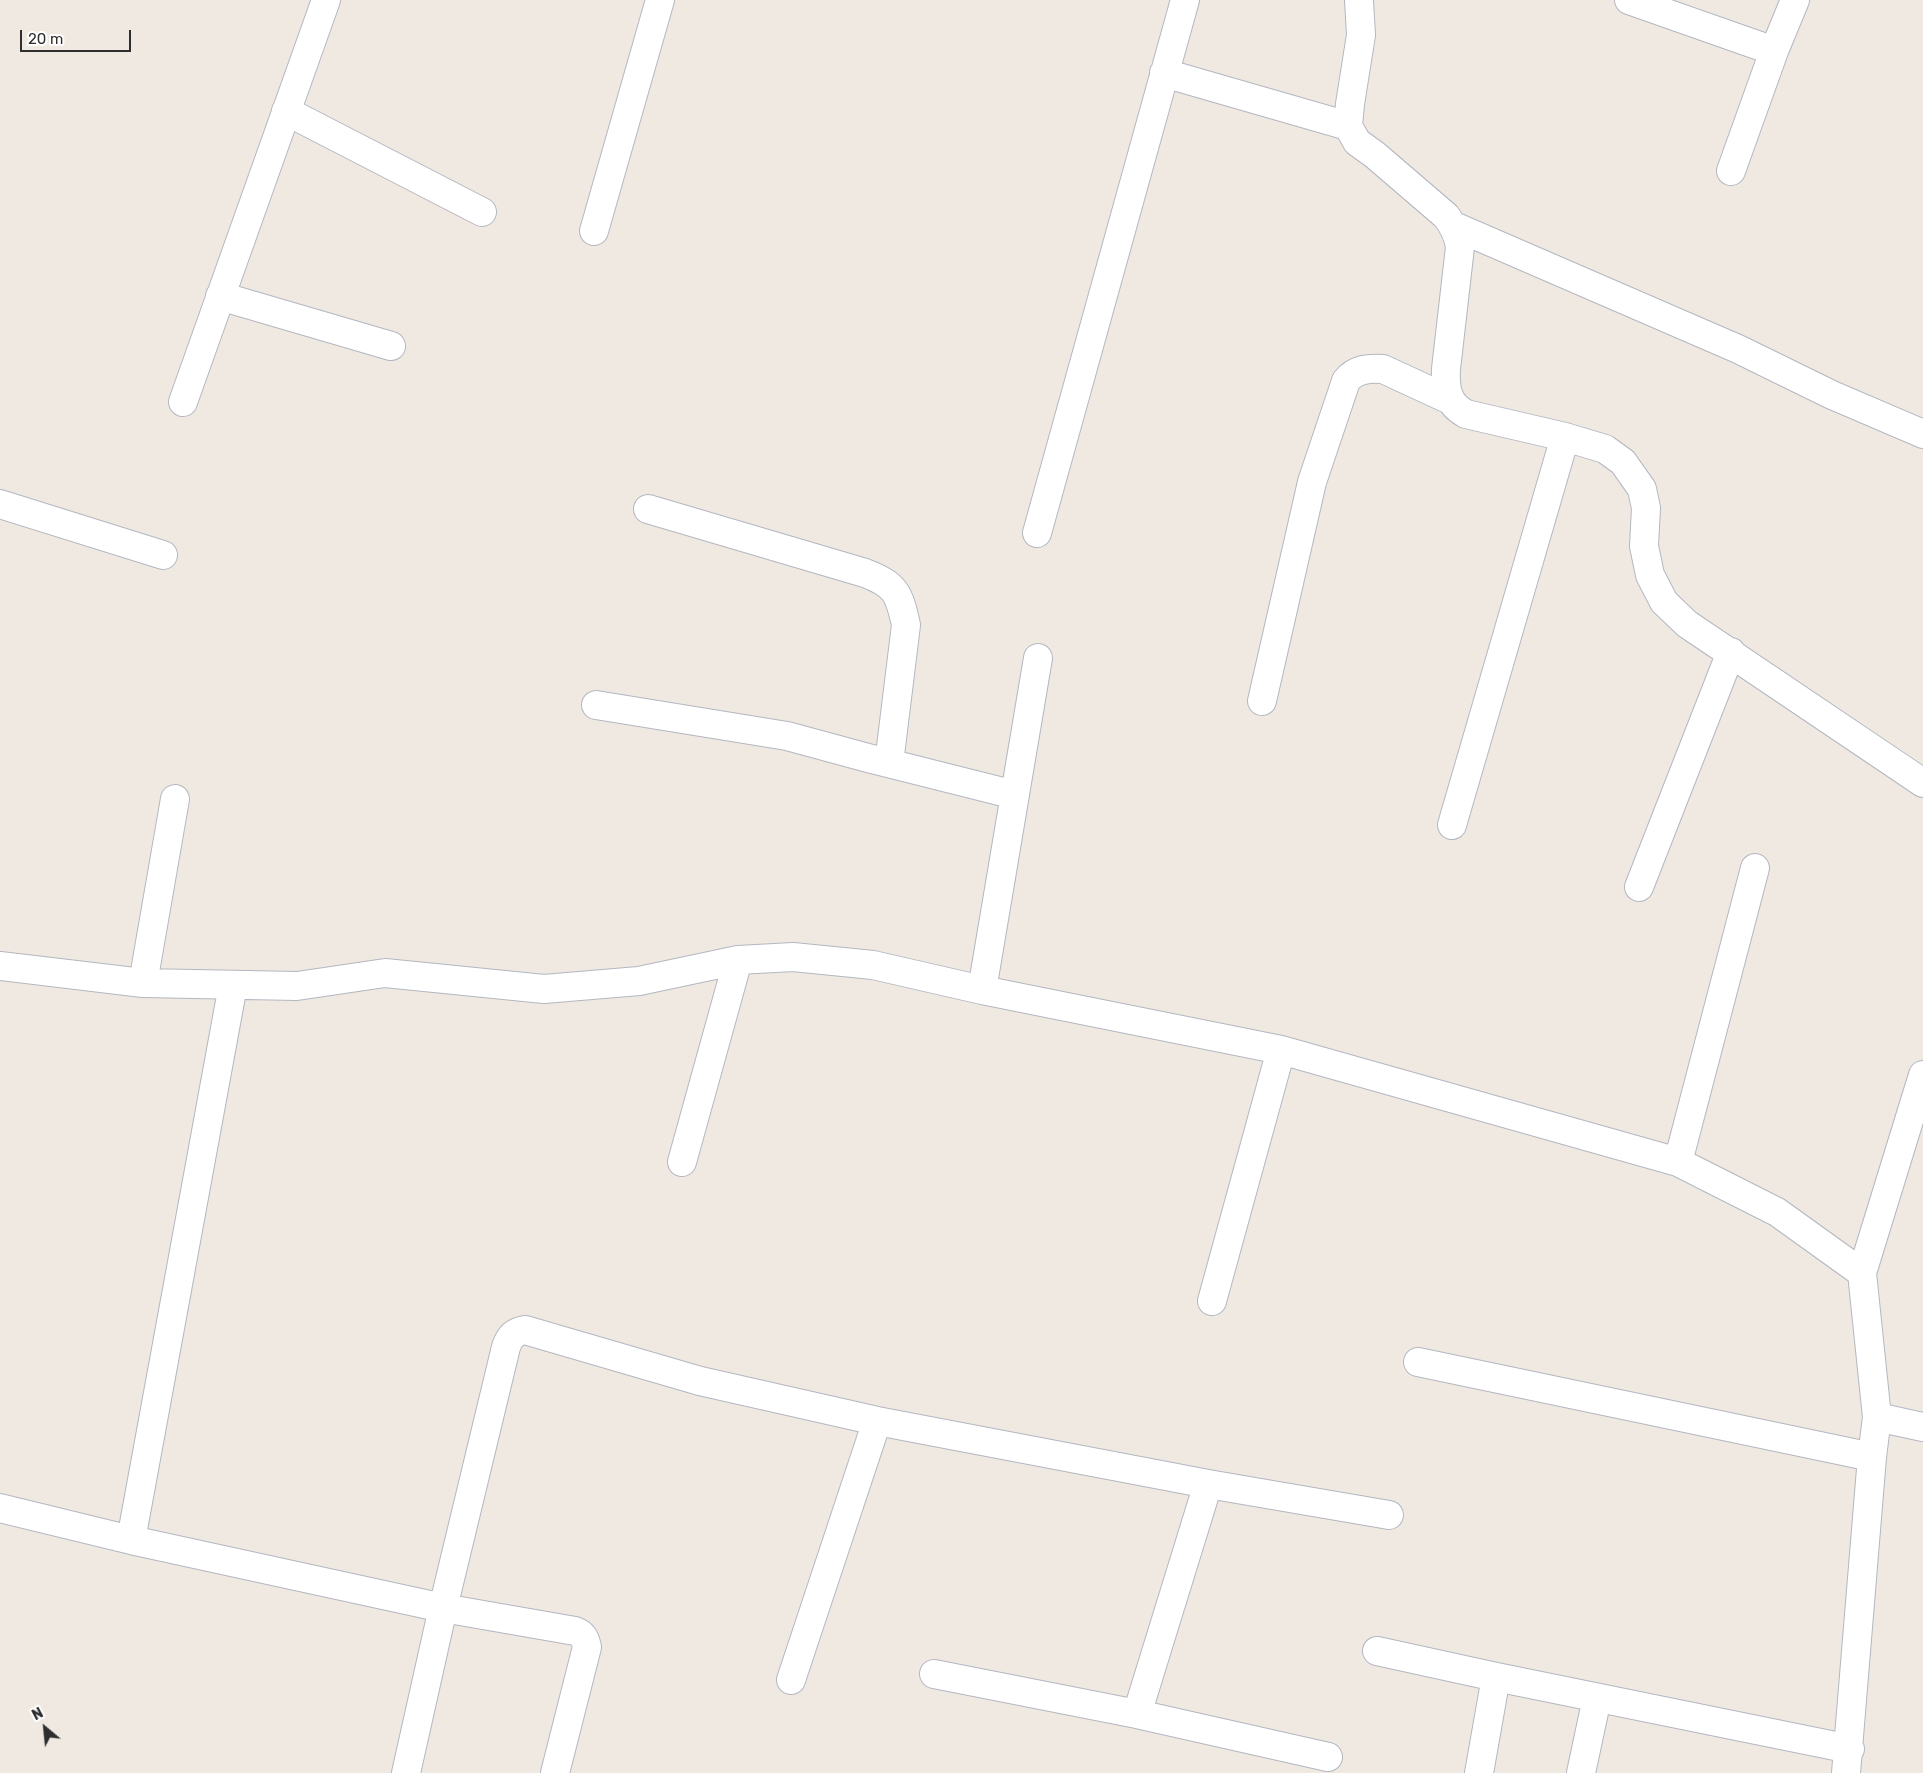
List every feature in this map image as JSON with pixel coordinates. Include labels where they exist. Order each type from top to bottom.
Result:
[{"type":"street","points":[[183,402],[326,0]]},
{"type":"street","points":[[594,231],[660,0]]},
{"type":"street","points":[[1037,533],[1184,0]]},
{"type":"street","points":[[1359,0],[1361,34],[1348,126],[1358,142],[1446,216],[1454,226],[1460,247],[1446,369],[1445,388],[1450,400],[1458,410],[1466,414],[1566,437],[1605,449],[1622,462],[1642,489],[1646,508],[1644,546],[1650,575],[1664,602],[1687,624],[1923,783]]},
{"type":"street","points":[[1629,0],[1774,51]]},
{"type":"street","points":[[1731,171],[1774,51],[1795,0]]},
{"type":"street","points":[[1164,74],[1348,126]]},
{"type":"street","points":[[286,111],[482,212]]},
{"type":"street","points":[[1454,226],[1738,349],[1832,395],[1923,434]]},
{"type":"street","points":[[220,296],[392,346]]},
{"type":"street","points":[[1262,701],[1312,482],[1346,381],[1356,371],[1383,370],[1450,400]]},
{"type":"street","points":[[1452,825],[1566,437]]},
{"type":"street","points":[[0,504],[163,555]]},
{"type":"street","points":[[648,509],[865,573],[885,581],[896,592],[906,625],[889,764]]},
{"type":"street","points":[[1639,887],[1731,652]]},
{"type":"street","points":[[982,990],[1038,658]]},
{"type":"street","points":[[596,705],[787,736],[889,764],[1015,795]]},
{"type":"street","points":[[143,983],[175,799]]},
{"type":"street","points":[[1678,1162],[1755,868]]},
{"type":"street","points":[[0,966],[143,983],[297,986],[385,973],[544,989],[638,981],[738,960],[794,957],[873,965],[982,990],[1281,1050],[1678,1162],[1777,1212],[1862,1273]]},
{"type":"street","points":[[682,1162],[738,960]]},
{"type":"street","points":[[131,1540],[233,985]]},
{"type":"street","points":[[1212,1302],[1281,1050]]},
{"type":"street","points":[[1376,1651],[1598,1698],[1848,1761],[1872,1457],[1877,1417],[1862,1273],[1923,1075]]},
{"type":"street","points":[[406,1773],[443,1608],[506,1347],[510,1336],[516,1331],[536,1332],[700,1381],[877,1421],[1208,1484],[1389,1515]]},
{"type":"street","points":[[1418,1362],[1872,1457]]},
{"type":"street","points":[[1877,1417],[1923,1427]]},
{"type":"street","points":[[791,1680],[877,1421]]},
{"type":"street","points":[[1137,1714],[1208,1484]]},
{"type":"street","points":[[0,1508],[131,1540],[443,1608],[575,1631],[584,1636],[587,1646],[555,1773]]},
{"type":"street","points":[[934,1674],[1137,1714],[1328,1757]]},
{"type":"street","points":[[1479,1773],[1496,1677]]},
{"type":"street","points":[[1581,1773],[1598,1698]]}]
